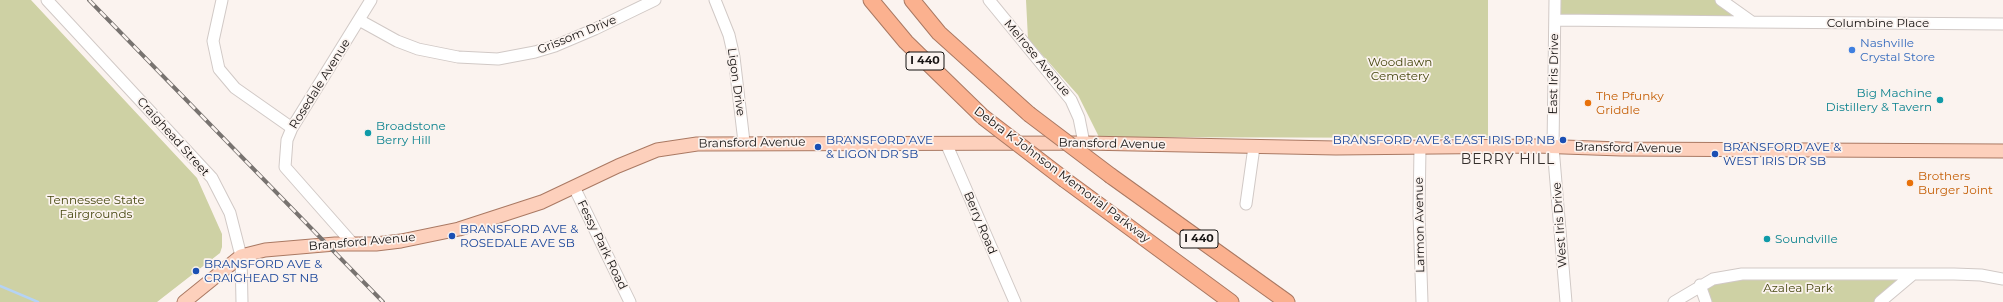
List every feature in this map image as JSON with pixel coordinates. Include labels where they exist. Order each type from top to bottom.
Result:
[{"type":"highway","name":"Debra K Johnson Memorial Parkway","points":[[871,0],[906,42],[983,117],[1065,180],[1231,302]]},
{"type":"highway","name":"I 440","points":[[912,0],[939,32],[1029,114],[1111,176],[1287,302]]},
{"type":"main road","name":"Bransford Avenue","points":[[184,302],[241,256],[265,250],[334,244],[401,241],[459,229],[542,202],[618,166],[657,150],[697,144],[744,142],[1084,143],[1254,147],[2003,150]]},
{"type":"street","name":"Craighead Street","points":[[47,0],[212,178],[230,214],[241,256],[242,302]]},
{"type":"street","points":[[222,0],[213,41],[218,68],[234,88],[292,128]]},
{"type":"street","name":"Rosedale Avenue","points":[[353,244],[285,167],[287,140],[292,128],[371,0]]},
{"type":"street","name":"Grissom Drive","points":[[359,20],[418,49],[458,57],[498,59],[535,52],[555,46],[595,29],[655,0]]},
{"type":"street","name":"Ligon Drive","points":[[714,0],[729,35],[734,57],[744,142]]},
{"type":"street","name":"Melrose Avenue","points":[[989,0],[1072,100],[1079,118],[1084,143]]},
{"type":"street","name":"East Iris Drive","points":[[1553,147],[1555,0]]},
{"type":"street","points":[[1721,0],[1752,22]]},
{"type":"street","name":"Columbine Place","points":[[1555,20],[2003,24]]},
{"type":"street","name":"Berry Road","points":[[946,143],[1015,302]]},
{"type":"street","points":[[1246,204],[1254,147]]},
{"type":"street","name":"West Iris Drive","points":[[1553,147],[1566,302]]},
{"type":"street","name":"Larmon Avenue","points":[[1420,148],[1419,213],[1422,302]]},
{"type":"street","name":"Fessy Park Road","points":[[574,187],[630,302]]},
{"type":"street","points":[[1674,302],[1700,285],[1713,279],[1727,275],[1761,272],[1912,275],[1980,274],[2003,279]]},
{"type":"street","points":[[1880,302],[1912,275]]},
{"type":"street","points":[[1700,285],[1706,302]]},
{"type":"green space","name":"Tennessee State Fairgrounds","points":[[0,0],[31,0],[197,178],[222,234],[222,247],[220,253],[157,302],[0,302]]},
{"type":"green space","name":"Woodlawn Cemetery","points":[[1026,0],[1488,0],[1488,138],[1099,137],[1078,95],[1028,39]]},
{"type":"green space","points":[[1555,0],[1721,0],[1752,22],[1555,20]]},
{"type":"green space","name":"Azalea Park","points":[[1912,275],[1880,302],[1706,302],[1700,285],[1713,279]]},
{"type":"waterway","points":[[0,286],[38,302]]},
{"type":"railway","points":[[89,0],[383,302]]},
{"type":"place","name":"Nashville Crystal Store","points":[[1852,50]]},
{"type":"place","name":"Big Machine Distillery & Tavern","points":[[1940,100]]},
{"type":"place","name":"The Pfunky Griddle","points":[[1588,103]]},
{"type":"place","name":"Broadstone Berry Hill","points":[[368,133]]},
{"type":"place","name":"BRANSFORD AVE & EAST IRIS DR NB","points":[[1563,140]]},
{"type":"place","name":"BRANSFORD AVE & LIGON DR SB","points":[[818,147]]},
{"type":"place","name":"BRANSFORD AVE & WEST IRIS DR SB","points":[[1715,154]]},
{"type":"place","name":"Brothers Burger Joint","points":[[1910,183]]},
{"type":"place","name":"BRANSFORD AVE & ROSEDALE AVE SB","points":[[452,236]]},
{"type":"place","name":"Soundville","points":[[1767,239]]},
{"type":"place","name":"BRANSFORD AVE & CRAIGHEAD ST NB","points":[[196,271]]},
{"type":"district","name":"BERRY HILL","points":[[1508,160]]}]
